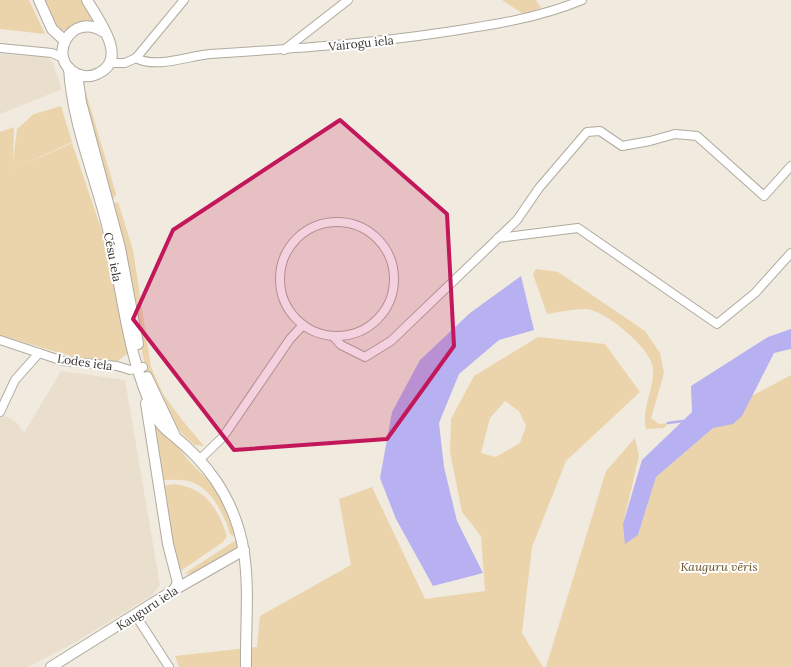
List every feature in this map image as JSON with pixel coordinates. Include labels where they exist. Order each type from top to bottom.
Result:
[{"type":"main road","points":[[39,0],[52,29],[64,44],[72,32],[82,27],[93,27],[104,32]]},
{"type":"main road","points":[[66,63],[80,75],[94,76],[101,73],[111,58],[111,42],[87,0]]},
{"type":"main road","name":"Cēsu iela","points":[[64,44],[71,97],[102,204],[140,368],[175,437]]},
{"type":"main road","name":"Cēsu iela","points":[[80,75],[78,81],[81,102],[120,248],[143,384],[157,420],[199,460],[216,481],[233,510],[244,550],[248,581],[246,667]]},
{"type":"main road","points":[[143,384],[168,544],[178,583],[174,590]]},
{"type":"main road","name":"Kauguru iela","points":[[51,667],[136,616],[174,590],[244,550]]},
{"type":"street","points":[[134,59],[184,0]]},
{"type":"street","points":[[284,50],[348,0]]},
{"type":"street","name":"Vairogu iela","points":[[111,58],[125,63],[134,59],[143,62],[164,61],[208,54],[284,50],[394,40],[542,16],[582,0]]},
{"type":"street","points":[[15,50],[51,50],[64,44]]},
{"type":"street","points":[[0,48],[52,53],[66,63]]},
{"type":"street","points":[[333,336],[340,345],[364,357],[391,341],[517,220],[540,188],[587,132],[600,131],[622,146],[675,134],[697,136],[764,196],[791,166]]},
{"type":"street","points":[[340,221],[358,225],[373,234],[384,246],[391,260],[394,276],[393,292],[382,313],[364,329],[349,335],[333,336],[321,334],[303,325],[288,309],[281,293],[279,275],[283,257],[292,242],[306,230],[322,223],[340,221]]},
{"type":"street","points":[[498,238],[578,228],[717,324],[755,293],[791,252]]},
{"type":"street","points":[[199,460],[223,437],[290,339],[303,325]]},
{"type":"street","name":"Lodes iela","points":[[0,340],[63,361],[117,366],[130,370],[140,368]]},
{"type":"street","points":[[0,412],[14,380],[40,353]]},
{"type":"street","points":[[136,616],[168,667]]},
{"type":"highlighted area","points":[[340,120],[447,214],[454,346],[387,439],[234,450],[133,319],[173,230]]},
{"type":"shaded area","points":[[0,54],[47,57],[52,61],[62,89],[0,114]]},
{"type":"shaded area","points":[[521,276],[534,330],[499,340],[459,374],[439,423],[444,467],[457,521],[483,573],[433,586],[396,519],[380,478],[392,412],[420,360],[470,313]]},
{"type":"shaded area","points":[[791,329],[791,349],[774,353],[742,416],[733,424],[713,428],[656,477],[638,535],[625,544],[623,524],[642,460],[692,412],[691,386],[768,337]]},
{"type":"shaded area","points":[[61,371],[125,380],[160,585],[151,596],[74,643],[28,667],[0,667],[0,413],[16,422],[24,433]]},
{"type":"green space","points":[[0,0],[29,0],[45,34],[0,29]]},
{"type":"green space","points":[[45,0],[83,0],[94,21],[59,32]]},
{"type":"green space","points":[[502,0],[536,0],[541,8],[525,15]]},
{"type":"green space","points":[[82,86],[84,86],[116,194],[114,198],[112,198]]},
{"type":"green space","points":[[61,106],[72,142],[12,170],[72,143],[107,246],[128,353],[115,363],[80,359],[0,335],[0,132],[14,127],[13,162],[17,129],[34,114]]},
{"type":"green space","points":[[118,202],[133,250],[151,367],[163,394],[204,446],[195,445],[178,429],[160,399],[145,367],[114,203]]},
{"type":"green space","points":[[536,269],[558,272],[645,331],[660,353],[664,373],[651,418],[659,424],[668,423],[664,428],[646,429],[645,413],[652,383],[653,368],[644,350],[626,331],[594,311],[581,309],[547,314],[533,274]]},
{"type":"green space","points":[[538,337],[605,344],[640,392],[566,461],[532,547],[522,633],[543,667],[179,667],[175,656],[257,647],[260,616],[351,565],[339,499],[372,487],[425,599],[485,591],[481,536],[462,512],[450,452],[451,419],[474,376]],"holes":[[[505,401],[519,411],[526,426],[520,443],[496,457],[481,453],[490,418]]]},
{"type":"green space","name":"Kauguru vēris","points":[[791,375],[791,667],[546,667],[606,471],[635,438],[639,456],[623,524],[638,535],[656,477],[748,398]]},
{"type":"green space","points":[[153,421],[169,435],[188,460],[208,480],[224,504],[238,534],[233,536],[230,534],[216,502],[197,484],[189,481],[161,480]]},
{"type":"green space","points":[[174,484],[194,490],[209,501],[219,516],[227,536],[223,542],[179,572],[176,569],[162,486]]},
{"type":"green space","points":[[239,538],[238,545],[232,552],[194,573],[184,574]]},
{"type":"waterway","points":[[668,423],[683,421]]}]
